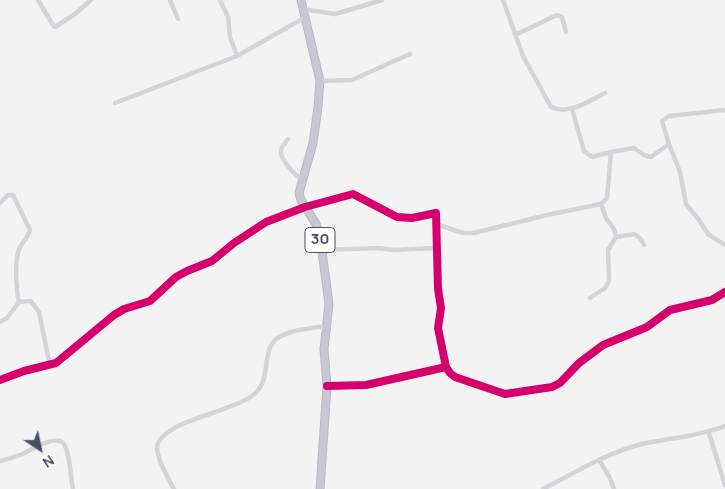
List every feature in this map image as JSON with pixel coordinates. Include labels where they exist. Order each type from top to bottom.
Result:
[{"type":"highway","name":"30","points":[[301,0],[320,81],[313,143],[299,192],[305,207],[316,224],[322,250],[329,304],[324,349],[327,386],[320,489]]},
{"type":"street","points":[[38,0],[56,27],[76,14],[91,0]]},
{"type":"street","points":[[170,0],[178,19]]},
{"type":"street","points":[[220,0],[228,17],[230,37],[237,56]]},
{"type":"street","points":[[303,9],[335,14],[382,0]]},
{"type":"street","points":[[503,0],[526,61],[552,108],[572,109],[605,93]]},
{"type":"street","points":[[514,33],[519,33],[557,15],[562,18],[566,32]]},
{"type":"street","points":[[115,103],[199,69],[237,56],[304,18]]},
{"type":"street","points":[[320,81],[352,80],[410,54]]},
{"type":"street","points":[[572,109],[584,151],[592,156],[634,148],[644,156],[651,157],[669,144]]},
{"type":"street","points":[[725,110],[666,117],[662,121],[680,172],[684,200],[688,208],[708,234],[725,245]]},
{"type":"street","points":[[288,139],[282,147],[281,154],[292,171],[302,179]]},
{"type":"street","points":[[436,224],[463,233],[474,233],[546,215],[601,204],[607,198],[612,152]]},
{"type":"street","points":[[0,380],[24,371],[50,366],[61,360],[119,312],[150,301],[171,281],[187,271],[212,261],[262,224],[305,207],[353,194],[397,217],[412,218],[436,213],[438,289],[441,308],[438,328],[446,367],[455,377],[505,394],[552,387],[560,383],[577,365],[603,345],[647,327],[670,310],[712,300],[725,292]]},
{"type":"street","points":[[0,203],[8,195],[13,195],[30,230],[21,246],[18,257],[16,286],[20,302]]},
{"type":"street","points":[[590,298],[605,288],[609,282],[608,250],[616,237],[601,204]]},
{"type":"street","points":[[616,237],[634,234],[640,238],[644,245]]},
{"type":"street","points":[[322,250],[436,248]]},
{"type":"street","points":[[0,322],[7,318],[20,302],[31,301],[38,308],[50,366]]},
{"type":"street","points":[[174,489],[157,452],[160,441],[176,426],[236,405],[258,392],[263,382],[271,344],[279,338],[294,332],[327,326]]},
{"type":"street","points":[[327,386],[366,385],[446,367]]},
{"type":"street","points":[[543,489],[600,460],[640,445],[708,433],[725,426]]},
{"type":"street","points":[[708,433],[725,485]]},
{"type":"street","points":[[0,461],[21,455],[44,443],[60,440],[67,450],[74,489]]},
{"type":"street","points":[[600,460],[614,489]]},
{"type":"cycle path","points":[[0,380],[24,371],[56,363],[114,315],[124,309],[150,301],[176,277],[212,261],[234,243],[266,222],[305,207],[353,194],[397,217],[412,218],[436,213],[438,289],[441,308],[438,328],[446,367],[366,385],[327,386]]},
{"type":"cycle path","points":[[446,367],[455,377],[505,394],[552,387],[560,383],[579,363],[603,345],[647,327],[670,310],[712,300],[725,292]]}]
